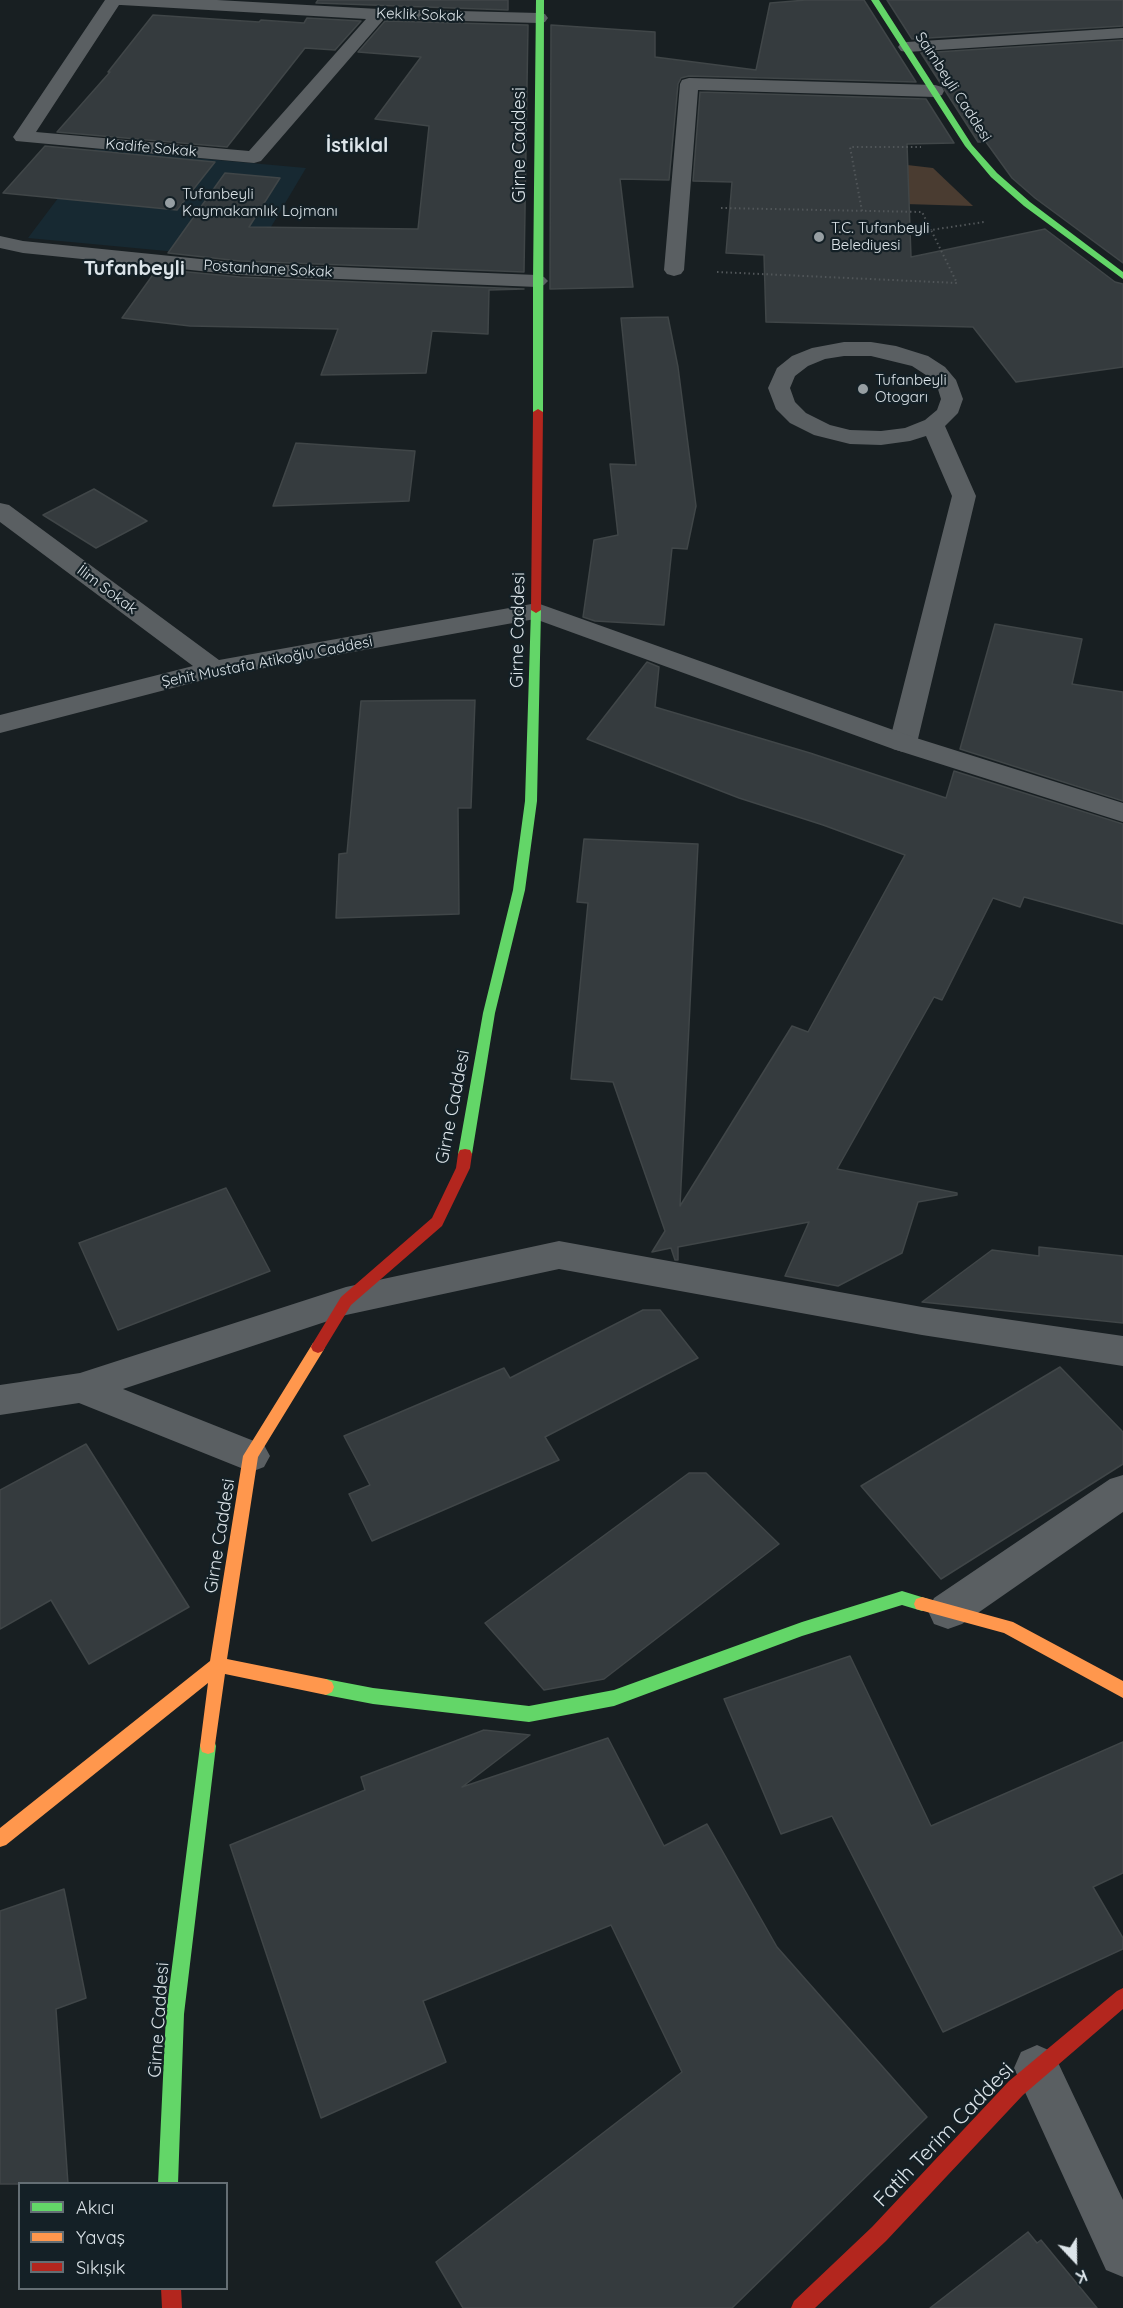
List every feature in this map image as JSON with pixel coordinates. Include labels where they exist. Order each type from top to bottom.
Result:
[{"type":"street","name":"Kadife Sokak","points":[[114,0],[23,137],[254,157],[379,14]]},
{"type":"street","name":"Keklik Sokak","points":[[121,0],[379,14],[539,18]]},
{"type":"street","name":"Girne Caddesi","points":[[168,2182],[175,2014],[218,1665],[251,1456],[346,1301],[437,1222],[463,1168],[489,1013],[519,890],[531,801],[537,611],[540,0]]},
{"type":"street","name":"Saimbeyli Caddesi","points":[[875,0],[969,146],[994,175],[1123,276]]},
{"type":"street","points":[[907,47],[1123,33]]},
{"type":"street","points":[[674,270],[689,84],[934,91]]},
{"type":"street","name":"Postanhane Sokak","points":[[0,242],[23,247],[240,269],[537,281]]},
{"type":"street","points":[[844,349],[871,349],[896,353],[920,361],[938,372],[948,385],[952,399],[947,413],[933,425],[910,434],[881,438],[840,435],[822,430],[798,418],[784,404],[779,388],[785,373],[800,361],[820,353],[844,349]]},
{"type":"street","points":[[903,743],[964,496],[933,425]]},
{"type":"street","name":"İlim Sokak","points":[[0,510],[214,669]]},
{"type":"street","points":[[537,611],[903,743],[1123,813]]},
{"type":"street","name":"Şehit Mustafa Atikoğlu Caddesi","points":[[0,724],[214,669],[537,611]]},
{"type":"street","points":[[0,1400],[81,1388],[346,1301],[559,1255],[921,1321],[1123,1351]]},
{"type":"street","points":[[81,1388],[251,1456]]},
{"type":"street","points":[[948,1611],[1123,1491]]},
{"type":"street","points":[[0,1839],[218,1665],[374,1696],[529,1714],[615,1698],[802,1629],[902,1598],[1007,1627],[1123,1690]]},
{"type":"street","name":"Fatih Terim Caddesi","points":[[801,2308],[879,2234],[1037,2068],[1123,1997]]},
{"type":"street","points":[[1037,2068],[1123,2253]]},
{"type":"street","points":[[171,2290],[172,2308]]},
{"type":"path","points":[[862,211],[850,147],[969,146]]},
{"type":"path","points":[[674,270],[957,283],[922,212],[679,207]]},
{"type":"path","points":[[931,230],[1040,213]]},
{"type":"shaded area","name":"Tufanbeyli Kaymakamlık Lojmanı","points":[[95,149],[306,168],[252,259],[28,238]]},
{"type":"shaded area","points":[[890,163],[933,168],[973,206],[870,203]]},
{"type":"building","points":[[318,0],[508,0],[508,10],[316,3]]},
{"type":"building","points":[[806,0],[864,0],[916,82],[689,76],[681,78],[678,84],[669,180],[620,179],[633,287],[550,289],[551,25],[655,32],[655,57],[756,70],[770,3]]},
{"type":"building","points":[[887,0],[1123,0],[1123,26],[912,39]]},
{"type":"building","points":[[153,15],[259,22],[261,20],[304,23],[307,18],[361,21],[335,50],[305,48],[227,147],[57,132],[110,72],[108,72]]},
{"type":"building","points":[[385,21],[528,25],[524,272],[240,261],[168,253],[225,173],[280,178],[249,227],[418,229],[429,126],[375,119],[421,57],[358,52]]},
{"type":"building","points":[[1123,40],[1123,263],[1035,198],[1012,178],[986,142],[978,142],[921,53]]},
{"type":"building","points":[[700,92],[926,99],[954,143],[907,144],[911,257],[1045,229],[1115,282],[1123,284],[1123,367],[1016,382],[973,327],[766,322],[764,255],[726,253],[732,182],[693,181]]},
{"type":"building","points":[[45,146],[215,162],[177,210],[3,193]]},
{"type":"building","points":[[157,269],[240,277],[524,289],[489,290],[488,334],[432,331],[426,373],[321,375],[338,329],[190,326],[122,318]]},
{"type":"building","points":[[668,317],[678,367],[696,506],[687,549],[672,548],[664,625],[595,621],[583,617],[594,540],[618,535],[610,464],[636,465],[621,318]]},
{"type":"building","points":[[296,443],[415,451],[409,501],[273,506]]},
{"type":"building","points":[[94,489],[147,521],[96,548],[43,515]]},
{"type":"building","points":[[995,624],[1082,639],[1072,684],[1123,692],[1123,801],[960,749]]},
{"type":"building","points":[[647,662],[659,667],[655,707],[810,753],[946,798],[954,771],[1123,824],[1123,924],[1024,897],[1020,907],[993,898],[942,1000],[934,997],[837,1169],[957,1193],[957,1195],[918,1202],[902,1253],[838,1286],[785,1276],[809,1222],[678,1247],[678,1260],[675,1260],[671,1248],[652,1252],[665,1231],[613,1082],[571,1079],[588,903],[577,902],[584,839],[698,844],[680,1206],[792,1026],[808,1032],[905,855],[739,798],[587,739]]},
{"type":"building","points":[[475,700],[471,808],[458,808],[459,914],[336,918],[339,854],[347,853],[361,701]]},
{"type":"building","points":[[226,1188],[270,1271],[118,1330],[79,1243]]},
{"type":"building","points":[[1039,1247],[1123,1256],[1123,1323],[922,1302],[992,1250],[1039,1256]]},
{"type":"building","points":[[643,1310],[660,1310],[698,1358],[545,1437],[559,1460],[372,1541],[349,1494],[370,1485],[344,1436],[504,1368],[510,1378]]},
{"type":"building","points":[[1060,1367],[1123,1432],[1123,1464],[941,1579],[861,1486]]},
{"type":"building","points":[[86,1444],[189,1607],[89,1664],[51,1600],[0,1629],[0,1490]]},
{"type":"building","points":[[689,1473],[706,1473],[779,1544],[604,1679],[544,1690],[485,1623]]},
{"type":"building","points":[[850,1656],[931,1826],[1123,1742],[1123,1873],[1093,1887],[1123,1938],[1123,1949],[943,2032],[832,1816],[781,1834],[724,1699]]},
{"type":"building","points":[[484,1730],[530,1735],[462,1787],[608,1738],[664,1846],[707,1824],[777,1947],[927,2117],[732,2308],[463,2308],[436,2262],[682,2072],[611,1925],[423,2001],[446,2062],[321,2118],[230,1845],[365,1790],[361,1777]]},
{"type":"building","points":[[64,1889],[86,1998],[56,2009],[68,2182],[0,2184],[0,1911]]},
{"type":"building","points":[[1028,2232],[1037,2243],[1041,2240],[1097,2308],[930,2308]]},
{"type":"traffic: fast","points":[[538,412],[540,0]]},
{"type":"traffic: fast","points":[[875,0],[969,146],[994,175],[1027,204],[1123,276]]},
{"type":"traffic: fast","points":[[465,1154],[489,1013],[519,890],[531,801],[536,610]]},
{"type":"traffic: fast","points":[[326,1687],[373,1696],[529,1714],[614,1698],[802,1629],[902,1598],[922,1604]]},
{"type":"traffic: fast","points":[[168,2182],[175,2014],[208,1746]]},
{"type":"traffic: slow","points":[[208,1746],[218,1665],[251,1456],[318,1347]]},
{"type":"traffic: slow","points":[[922,1604],[1007,1627],[1123,1690]]},
{"type":"traffic: slow","points":[[0,1839],[218,1665],[326,1687]]},
{"type":"traffic: jam","points":[[536,610],[538,412]]},
{"type":"traffic: jam","points":[[318,1347],[346,1301],[437,1222],[463,1168],[465,1154]]},
{"type":"traffic: jam","points":[[801,2308],[879,2234],[1016,2088],[1123,1997]]},
{"type":"traffic: jam","points":[[171,2290],[172,2308]]},
{"type":"place","name":"Tufanbeyli Kaymakamlık Lojmanı","points":[[170,203]]},
{"type":"place","name":"T.C. Tufanbeyli Belediyesi","points":[[819,237]]},
{"type":"place","name":"Tufanbeyli Otogarı","points":[[863,389]]},
{"type":"district","name":"İstiklal","points":[[357,146]]},
{"type":"district","name":"Tufanbeyli","points":[[134,269]]}]
